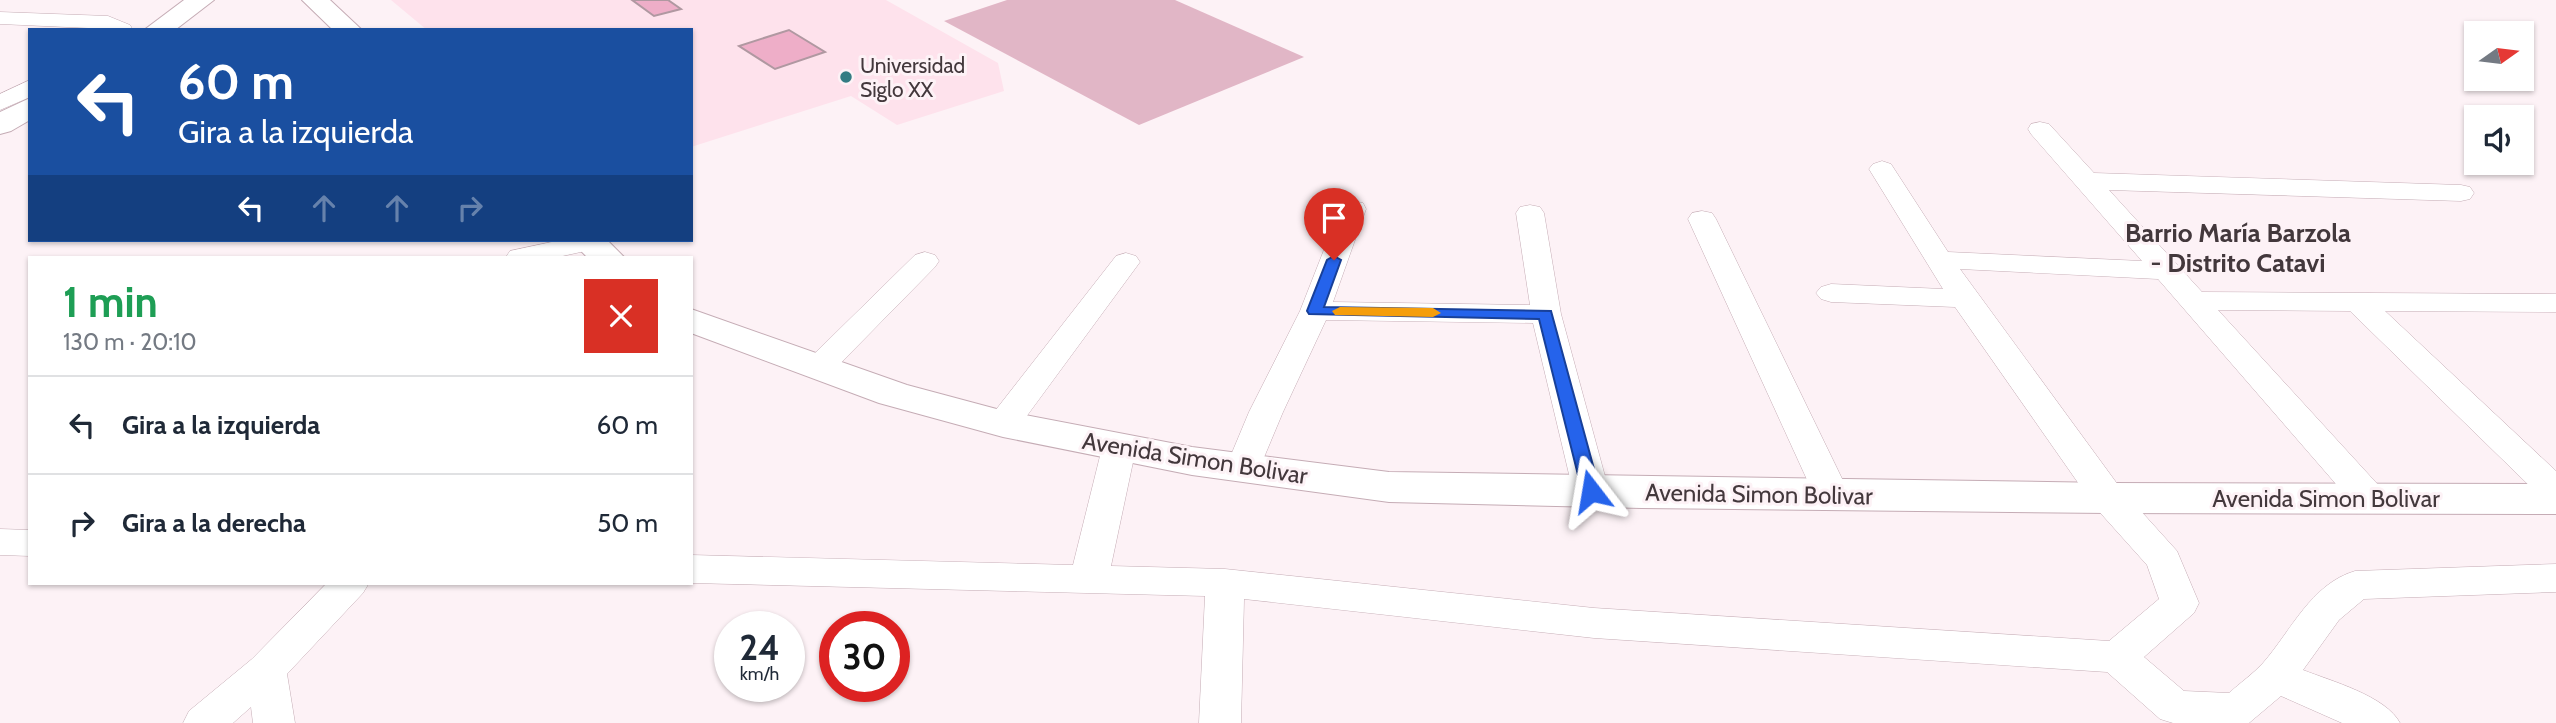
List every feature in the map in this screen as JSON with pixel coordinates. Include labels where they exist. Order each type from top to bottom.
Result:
[{"type":"main road","points":[[160,28],[201,0]]},
{"type":"main road","points":[[316,0],[347,28]]},
{"type":"main road","points":[[0,125],[28,108]]},
{"type":"main road","name":"Avenida Simon Bolivar","points":[[693,321],[894,394],[1003,424],[1119,449],[1389,486],[1832,495],[2556,499]]},
{"type":"street","points":[[0,18],[108,22],[118,28]]},
{"type":"street","points":[[0,103],[28,88]]},
{"type":"street","points":[[2040,130],[2368,497]]},
{"type":"street","points":[[1882,169],[1942,260],[1964,299],[2108,498],[2164,560],[2180,603],[2117,657]]},
{"type":"street","points":[[2086,181],[2462,193]]},
{"type":"street","points":[[1243,467],[1266,412],[1315,311],[1353,209]]},
{"type":"street","points":[[1530,213],[1546,314],[1591,491]]},
{"type":"street","points":[[1702,219],[1832,495]]},
{"type":"street","points":[[527,256],[594,246]]},
{"type":"street","points":[[1942,260],[2166,271]]},
{"type":"street","points":[[818,368],[925,261]]},
{"type":"street","points":[[1003,424],[1125,262]]},
{"type":"street","points":[[1831,293],[1964,299]]},
{"type":"street","points":[[2193,301],[2556,303]]},
{"type":"street","points":[[2359,303],[2556,491]]},
{"type":"street","points":[[1315,311],[1546,314]]},
{"type":"street","points":[[1089,578],[1119,449]]},
{"type":"street","points":[[0,542],[28,543]]},
{"type":"street","points":[[693,569],[1225,583],[1594,622],[2117,657],[2175,707],[2238,710],[2276,676],[2325,610],[2355,585],[2556,578]]},
{"type":"street","points":[[1220,723],[1225,583]]},
{"type":"street","points":[[204,723],[266,670],[347,585]]},
{"type":"street","points":[[266,670],[274,723]]},
{"type":"street","points":[[2276,676],[2342,703],[2379,723]]},
{"type":"shaded area","name":"Universidad Siglo XX","points":[[391,0],[886,0],[998,63],[1004,91],[897,125],[851,96],[693,146],[693,28],[425,28]]},
{"type":"shaded area","points":[[1007,0],[1175,0],[1304,57],[1139,125],[944,21]]},
{"type":"building","points":[[632,0],[668,0],[681,9],[654,16]]},
{"type":"building","points":[[789,30],[825,52],[775,69],[739,46]]},
{"type":"slow traffic","points":[[1340,311],[1433,313]]},
{"type":"place","name":"Universidad Siglo XX","points":[[846,77]]},
{"type":"district","name":"Barrio María Barzola - Distrito Catavi","points":[[2238,248]]},
{"type":"route","points":[[1334,260],[1315,311],[1546,314],[1591,491]]}]
